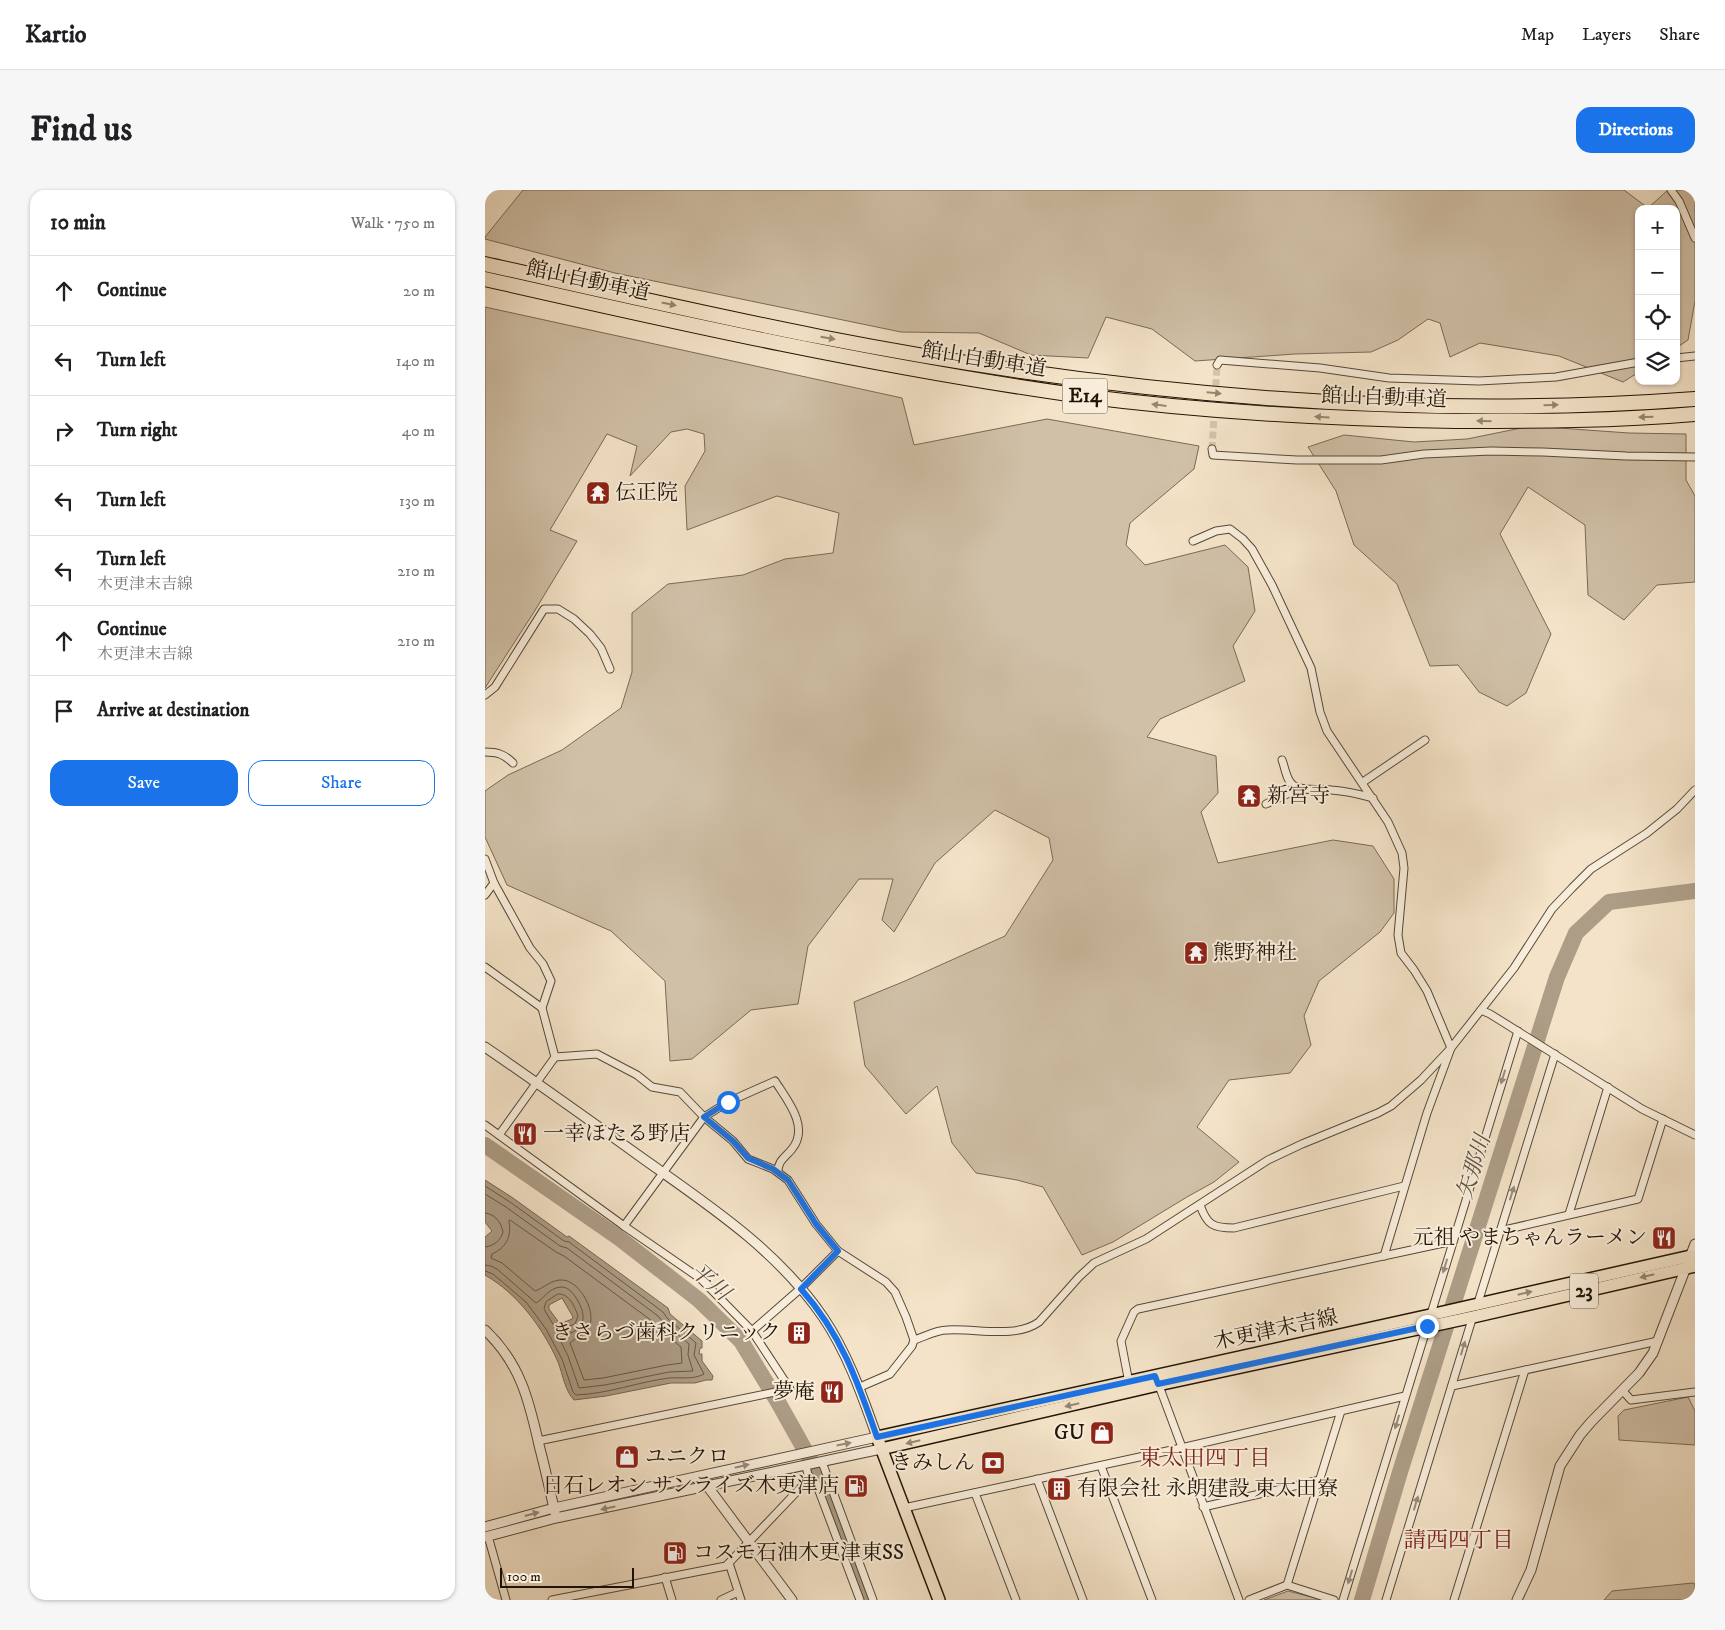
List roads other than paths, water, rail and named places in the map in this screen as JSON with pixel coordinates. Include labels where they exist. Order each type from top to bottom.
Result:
[{"type":"highway","name":"館山自動車道","points":[[485,264],[821,337],[1000,368],[1172,390],[1372,404],[1450,406],[1538,406],[1695,399]]},
{"type":"highway","name":"館山自動車道","points":[[485,279],[828,354],[998,383],[1170,406],[1264,414],[1381,420],[1529,421],[1663,417],[1695,414]]},
{"type":"main road","name":"木更津末吉線","points":[[877,1437],[1130,1386],[1428,1321],[1477,1304],[1692,1261]]},
{"type":"main road","name":"木更津末吉線","points":[[1428,1321],[1473,1317],[1692,1261]]},
{"type":"main road","name":"木更津末吉線","points":[[881,1449],[1130,1386]]},
{"type":"main road","points":[[877,1437],[939,1600]]},
{"type":"street","points":[[1671,190],[1679,201],[1695,238]]},
{"type":"street","points":[[1680,358],[1695,356]]},
{"type":"street","points":[[1217,365],[1220,360],[1320,368],[1389,378],[1479,380],[1556,377],[1635,363]]},
{"type":"street","points":[[1212,449],[1213,455],[1297,460],[1381,460],[1424,454],[1491,451],[1695,457]]},
{"type":"street","points":[[1193,541],[1216,531],[1230,529],[1252,549],[1272,585],[1311,668],[1320,712],[1327,731],[1389,822],[1402,854],[1404,868],[1398,935],[1401,953],[1427,991],[1451,1048],[1427,1113],[1384,1256]]},
{"type":"street","points":[[485,695],[495,687],[545,609],[558,609],[585,629],[601,648],[609,669]]},
{"type":"street","points":[[1363,782],[1425,740]]},
{"type":"street","points":[[485,752],[498,752],[513,763]]},
{"type":"street","points":[[1282,760],[1289,781],[1292,785],[1299,788],[1328,789],[1373,798]]},
{"type":"street","points":[[1266,804],[1299,788]]},
{"type":"street","points":[[913,1340],[945,1330],[1020,1331],[1033,1326],[1039,1322],[1079,1277],[1094,1264],[1146,1239],[1268,1160],[1391,1106],[1421,1080],[1451,1048],[1514,968],[1551,909],[1591,869],[1647,833],[1677,809],[1695,790]]},
{"type":"street","points":[[485,859],[494,883],[530,948],[543,964],[551,981],[542,1008],[555,1057]]},
{"type":"street","points":[[485,894],[494,883]]},
{"type":"street","points":[[485,967],[542,1008]]},
{"type":"street","points":[[1481,1010],[1642,1109],[1695,1136]]},
{"type":"street","points":[[1343,1600],[1453,1241],[1521,1033]]},
{"type":"street","points":[[485,1047],[745,1233],[777,1262],[823,1316],[841,1346],[860,1387],[877,1437],[554,1508],[486,1533]]},
{"type":"street","points":[[1386,1600],[1553,1053]]},
{"type":"street","points":[[499,1135],[555,1057],[597,1054],[637,1075],[652,1087],[680,1092],[704,1117],[733,1141],[748,1158],[778,1172],[788,1180],[816,1224],[838,1251],[886,1282],[895,1292],[906,1317],[913,1340],[912,1346],[890,1374],[860,1387]]},
{"type":"street","points":[[624,1226],[704,1117],[728,1102],[775,1081],[799,1126],[795,1143],[792,1149],[782,1158],[778,1165],[778,1172]]},
{"type":"street","points":[[1569,1214],[1608,1087]]},
{"type":"street","points":[[1500,1231],[1638,1200],[1663,1119]]},
{"type":"street","points":[[485,1125],[624,1226],[701,1279],[752,1331],[790,1389],[538,1441]]},
{"type":"street","points":[[1200,1205],[1209,1223],[1221,1228],[1234,1228],[1404,1186]]},
{"type":"street","points":[[1130,1386],[1121,1342],[1134,1312],[1138,1309],[1453,1241]]},
{"type":"street","points":[[1519,1599],[1535,1556],[1560,1466],[1569,1450],[1591,1422],[1623,1391],[1645,1366],[1658,1341],[1692,1261],[1695,1244]]},
{"type":"street","points":[[752,1331],[801,1289],[838,1251]]},
{"type":"street","points":[[485,1330],[505,1351],[515,1367],[528,1396],[556,1518]]},
{"type":"street","points":[[1452,1386],[1658,1341]]},
{"type":"street","points":[[1454,1600],[1525,1370]]},
{"type":"street","points":[[1157,1380],[1239,1600]]},
{"type":"street","points":[[1623,1391],[1631,1400],[1695,1392]]},
{"type":"street","points":[[904,1508],[1101,1466],[1405,1396]]},
{"type":"street","points":[[1287,1585],[1341,1411]]},
{"type":"street","points":[[486,1533],[812,1466],[881,1449]]},
{"type":"street","points":[[552,1600],[726,1566],[807,1481],[812,1466]]},
{"type":"street","points":[[812,1466],[816,1483],[861,1600]]},
{"type":"street","points":[[812,1466],[873,1600]]},
{"type":"street","points":[[1101,1466],[1151,1600]]},
{"type":"street","points":[[1037,1480],[1083,1600]]},
{"type":"street","points":[[1203,1507],[1320,1480]]},
{"type":"street","points":[[708,1487],[792,1600]]},
{"type":"street","points":[[975,1493],[1016,1600]]},
{"type":"street","points":[[486,1533],[506,1600]]},
{"type":"street","points":[[729,1563],[741,1600]]},
{"type":"street","points":[[665,1577],[672,1600]]},
{"type":"street","points":[[1249,1600],[1287,1585],[1335,1600]]},
{"type":"street","points":[[721,1600],[738,1592]]},
{"type":"water","points":[[485,1180],[567,1237],[569,1236],[668,1308],[670,1314],[702,1341],[702,1348],[700,1348],[699,1354],[702,1354],[702,1361],[713,1376],[712,1380],[695,1383],[671,1383],[606,1396],[574,1400],[566,1387],[552,1349],[537,1325],[519,1302],[485,1275],[485,1237],[492,1231],[485,1222]],"holes":[[[562,1298],[573,1317],[560,1324],[549,1309],[549,1305]]]},
{"type":"waterway","name":"矢那川","points":[[1362,1600],[1400,1472],[1557,977],[1576,933],[1609,902],[1695,891]]},
{"type":"waterway","name":"平川","points":[[485,1145],[619,1238],[699,1300],[741,1341],[820,1477],[867,1600]]},
{"type":"tunnel","points":[[1212,449],[1217,365]]},
{"type":"place","name":"伝正院","points":[[598,493]]},
{"type":"place","name":"新宮寺","points":[[1249,796]]},
{"type":"place","name":"熊野神社","points":[[1196,953]]},
{"type":"place","name":"一幸ほたる野店","points":[[525,1134]]},
{"type":"place","name":"元祖 やまちゃんラーメン","points":[[1664,1238]]},
{"type":"place","name":"きさらづ歯科クリニック","points":[[799,1333]]},
{"type":"place","name":"夢庵","points":[[832,1392]]},
{"type":"place","name":"GU","points":[[1102,1433]]},
{"type":"place","name":"ユニクロ","points":[[627,1457]]},
{"type":"place","name":"きみしん","points":[[993,1463]]},
{"type":"place","name":"日石レオン サンライズ木更津店","points":[[856,1486]]},
{"type":"place","name":"有限会社 永朗建設 東太田寮","points":[[1059,1489]]},
{"type":"place","name":"コスモ石油木更津東SS","points":[[675,1553]]},
{"type":"district","name":"東太田四丁目","points":[[1205,1458]]},
{"type":"district","name":"請西四丁目","points":[[1459,1540]]}]
